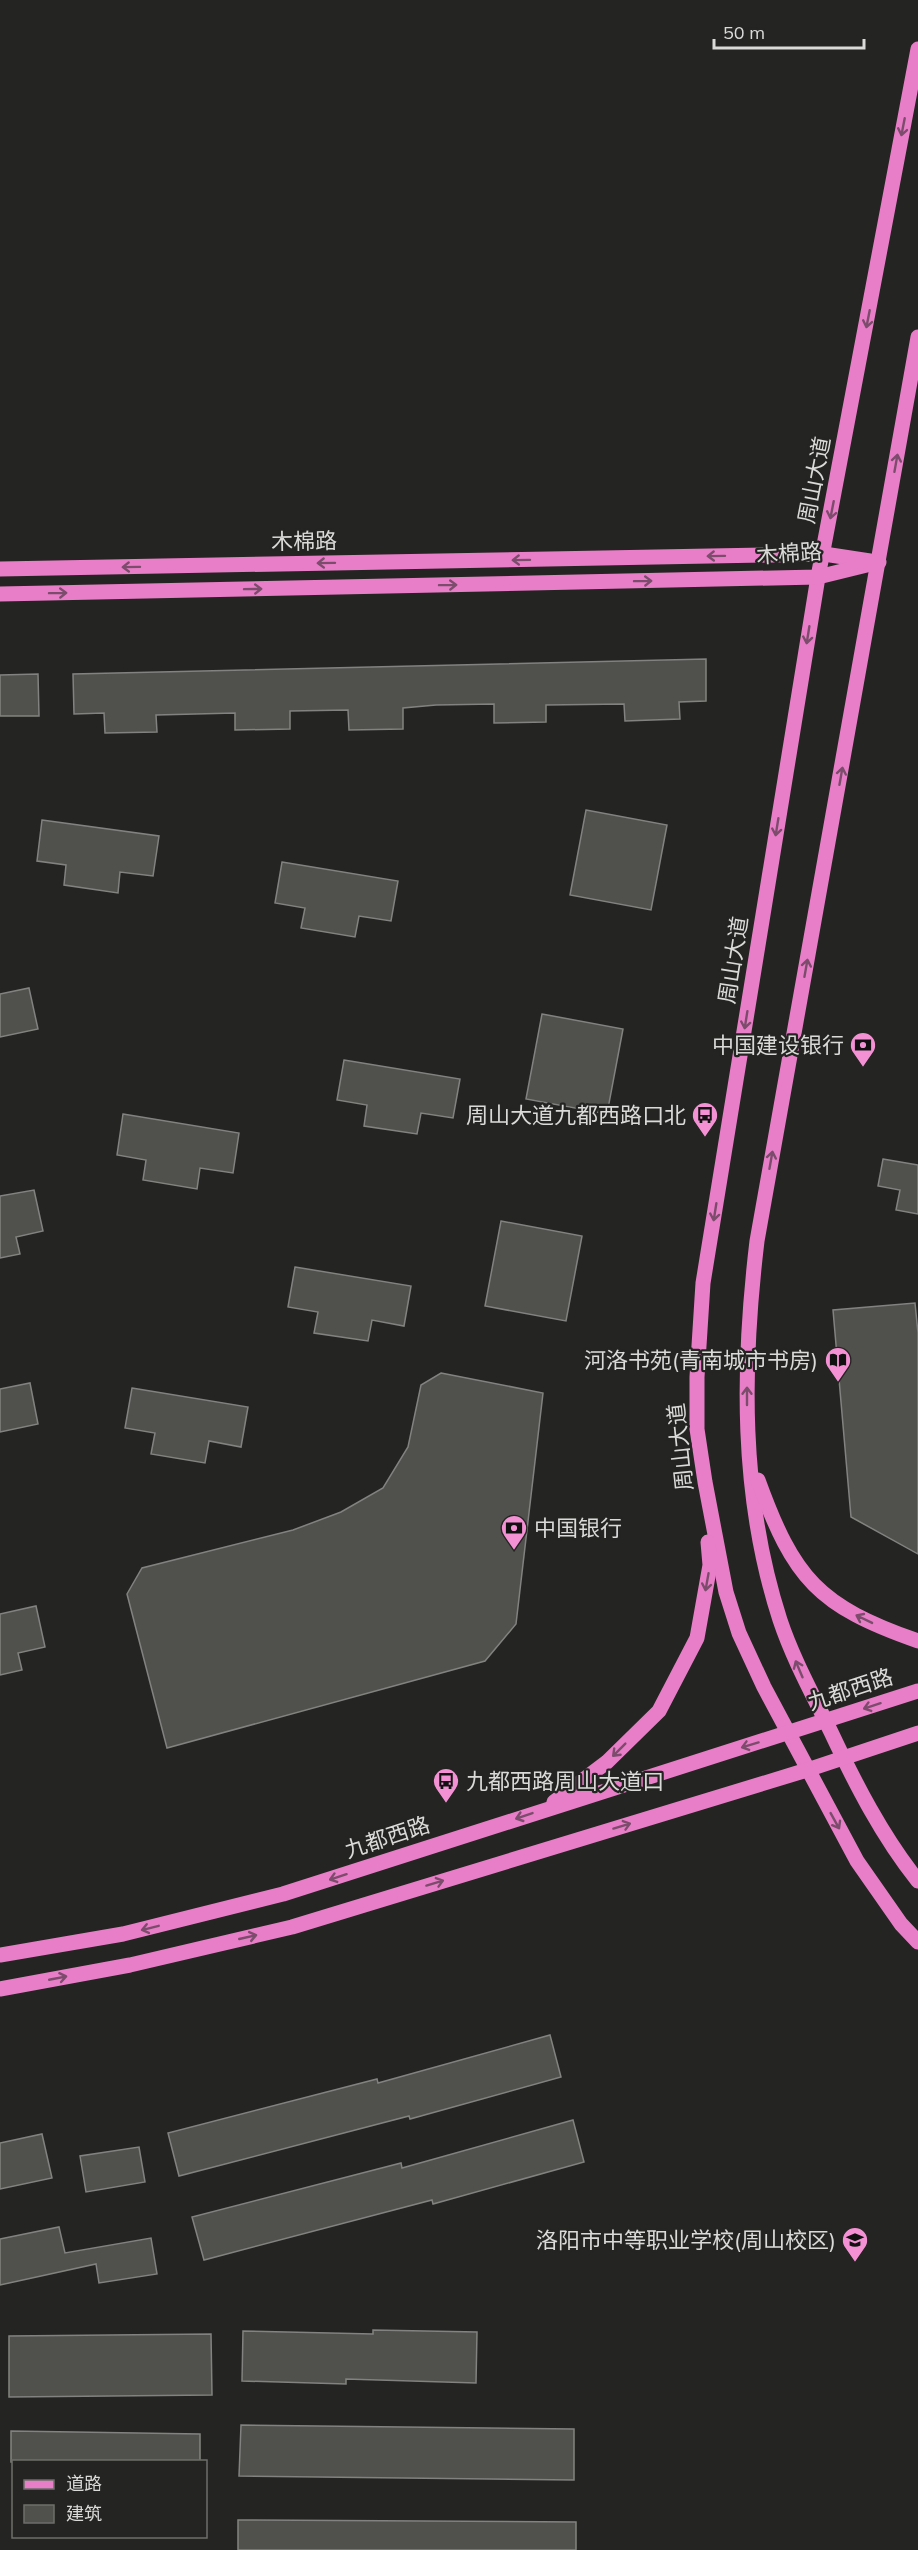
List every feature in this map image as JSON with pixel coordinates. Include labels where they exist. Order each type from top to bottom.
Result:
[{"type":"main road","name":"周山大道","points":[[918,49],[818,577],[703,1283],[697,1408],[697,1429],[705,1482],[726,1592],[738,1633],[807,1770],[857,1861],[902,1924],[918,1942]]},
{"type":"main road","points":[[918,337],[757,1241],[747,1354],[748,1454],[766,1570],[780,1621],[801,1673],[843,1758],[894,1851],[918,1881]]},
{"type":"main road","name":"木棉路","points":[[0,569],[824,554],[879,562]]},
{"type":"main road","name":"木棉路","points":[[0,594],[818,577],[879,562]]},
{"type":"main road","points":[[748,1454],[782,1540],[806,1578],[826,1598],[856,1616],[918,1641]]},
{"type":"main road","points":[[545,1809],[607,1762],[659,1711],[697,1638],[710,1565],[705,1482]]},
{"type":"main road","name":"九都西路","points":[[0,1954],[123,1934],[283,1894],[918,1691]]},
{"type":"main road","points":[[0,1989],[130,1965],[292,1927],[807,1770],[918,1733]]},
{"type":"building","points":[[706,659],[706,701],[679,702],[680,719],[625,721],[624,704],[546,705],[546,722],[494,723],[494,704],[436,705],[403,708],[403,729],[349,730],[348,710],[290,711],[290,729],[235,730],[235,713],[156,715],[157,732],[105,733],[104,713],[74,714],[73,674]]},
{"type":"building","points":[[38,674],[39,716],[0,716],[0,675]]},
{"type":"building","points":[[586,810],[667,825],[651,910],[570,895]]},
{"type":"building","points":[[42,820],[159,836],[153,876],[120,872],[118,893],[64,885],[66,865],[37,861]]},
{"type":"building","points":[[282,862],[398,881],[391,921],[359,916],[355,937],[301,928],[305,908],[275,903]]},
{"type":"building","points":[[29,988],[38,1029],[0,1037],[0,994]]},
{"type":"building","points":[[542,1014],[623,1029],[607,1114],[526,1099]]},
{"type":"building","points":[[344,1060],[460,1079],[453,1118],[421,1113],[417,1134],[364,1126],[367,1105],[337,1100]]},
{"type":"building","points":[[123,1114],[239,1133],[233,1173],[200,1168],[197,1189],[143,1180],[146,1160],[117,1155]]},
{"type":"building","points":[[883,1159],[918,1165],[918,1214],[896,1210],[900,1190],[878,1186]]},
{"type":"building","points":[[34,1190],[43,1231],[16,1237],[20,1254],[0,1258],[0,1196]]},
{"type":"building","points":[[501,1221],[582,1236],[566,1321],[485,1306]]},
{"type":"building","points":[[295,1267],[411,1286],[404,1326],[372,1320],[368,1341],[314,1333],[318,1312],[288,1307]]},
{"type":"building","points":[[915,1303],[918,1333],[918,1554],[851,1517],[833,1310]]},
{"type":"building","points":[[441,1373],[543,1393],[516,1624],[485,1661],[167,1748],[127,1594],[142,1568],[293,1530],[341,1512],[383,1488],[408,1447],[421,1385]]},
{"type":"building","points":[[30,1383],[38,1424],[0,1432],[0,1389]]},
{"type":"building","points":[[132,1388],[248,1407],[241,1447],[209,1441],[205,1463],[151,1454],[155,1433],[125,1428]]},
{"type":"building","points":[[36,1606],[45,1647],[18,1653],[22,1670],[0,1675],[0,1614]]},
{"type":"building","points":[[550,2035],[561,2077],[410,2119],[409,2116],[179,2176],[168,2133],[377,2079],[378,2083]]},
{"type":"building","points":[[573,2120],[584,2162],[433,2204],[432,2200],[204,2260],[192,2217],[401,2163],[402,2168]]},
{"type":"building","points":[[42,2134],[52,2178],[0,2189],[0,2143]]},
{"type":"building","points":[[139,2147],[145,2182],[86,2192],[80,2156]]},
{"type":"building","points":[[59,2227],[65,2253],[151,2238],[157,2274],[99,2283],[96,2264],[0,2285],[0,2239]]},
{"type":"building","points":[[373,2330],[477,2332],[476,2383],[346,2379],[346,2384],[242,2381],[243,2331],[373,2334]]},
{"type":"building","points":[[211,2334],[212,2395],[9,2397],[9,2336]]},
{"type":"building","points":[[241,2425],[574,2429],[574,2480],[239,2476]]},
{"type":"building","points":[[11,2431],[200,2434],[200,2460],[12,2460],[11,2462]]},
{"type":"building","points":[[238,2520],[576,2522],[576,2550],[238,2550]]},
{"type":"place","name":"中国建设银行","points":[[863,1068]]},
{"type":"place","name":"周山大道九都西路口北","points":[[705,1138]]},
{"type":"place","name":"河洛书苑(青南城市书房)","points":[[838,1383]]},
{"type":"place","name":"中国银行","points":[[514,1551]]},
{"type":"place","name":"九都西路周山大道口","points":[[446,1804]]},
{"type":"place","name":"洛阳市中等职业学校(周山校区)","points":[[855,2263]]}]
